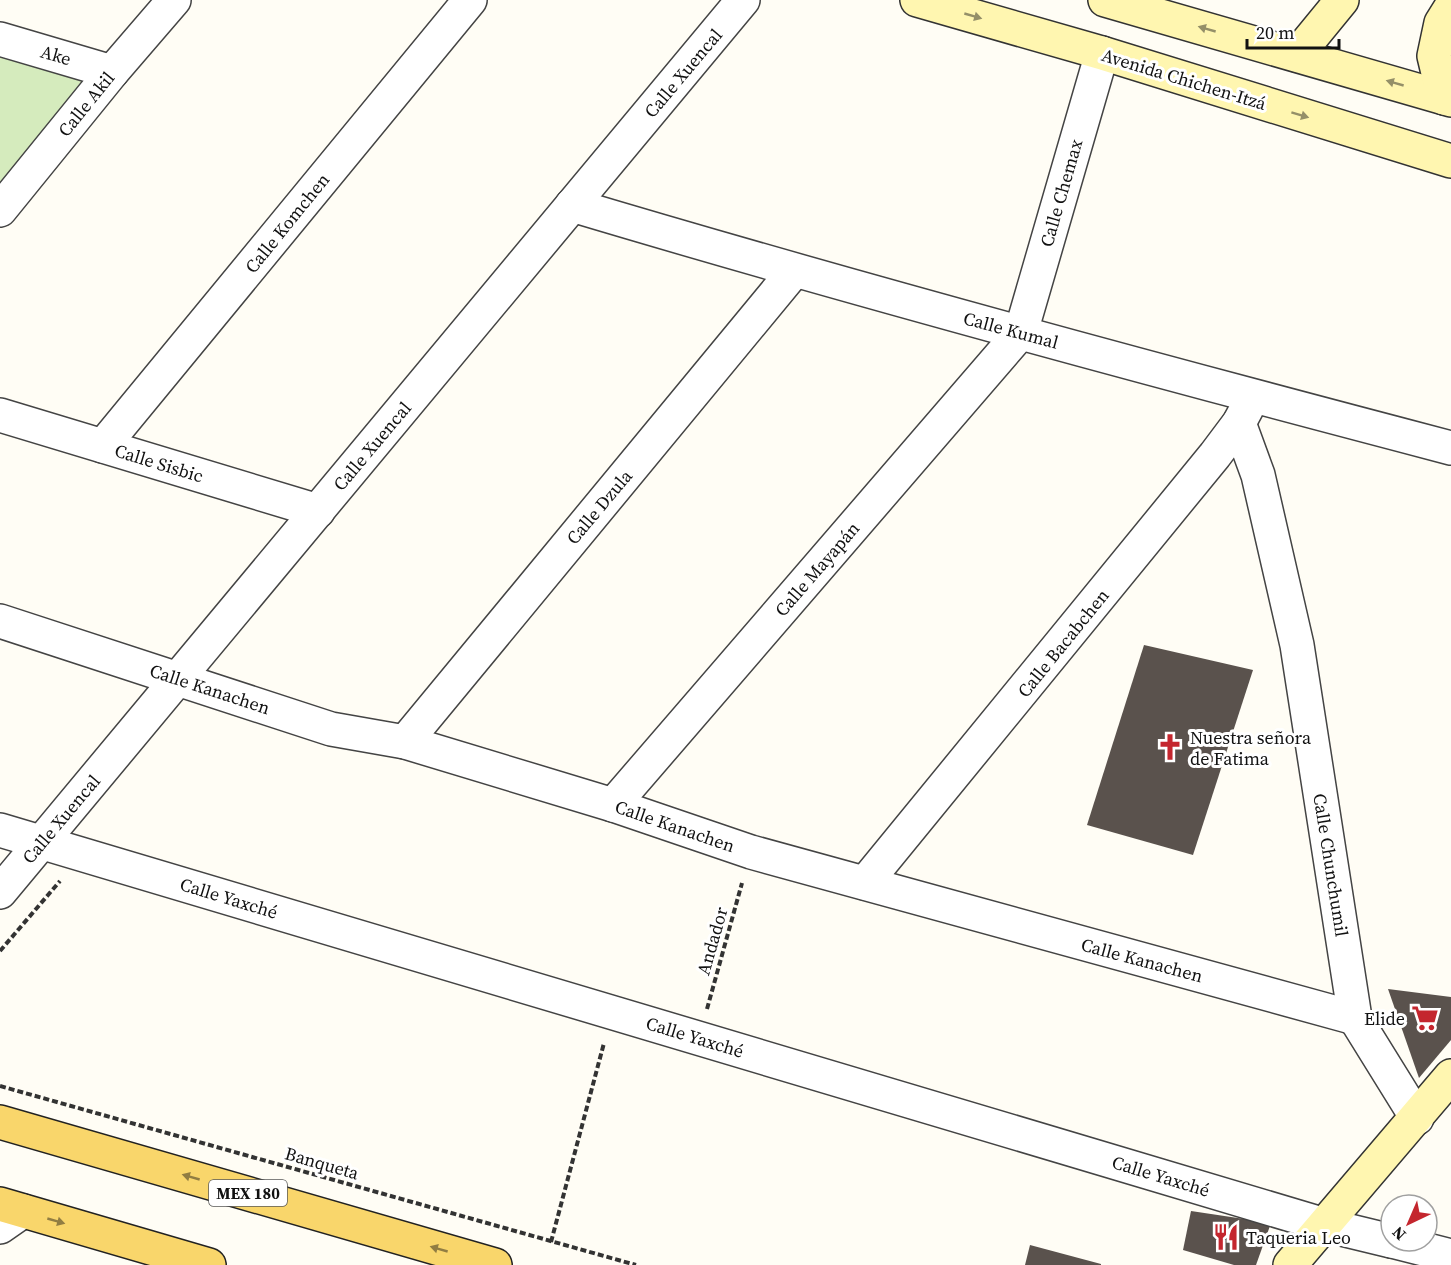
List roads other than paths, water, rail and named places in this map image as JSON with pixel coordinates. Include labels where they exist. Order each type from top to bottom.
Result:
[{"type":"main road","name":"Avenida Chichen-Itzá","points":[[917,0],[1102,53],[1451,161]]},
{"type":"main road","points":[[1105,0],[1447,99]]},
{"type":"main road","points":[[1298,55],[1342,0]]},
{"type":"main road","points":[[1447,99],[1434,56],[1441,22],[1451,7]]},
{"type":"main road","points":[[1290,1265],[1451,1076]]},
{"type":"main road","name":"MEX 180","points":[[0,1122],[495,1265]]},
{"type":"main road","points":[[8,1214],[209,1265]]},
{"type":"street","name":"Calle Akil","points":[[0,210],[112,72],[174,0]]},
{"type":"street","name":"Calle Komchen","points":[[103,446],[470,0]]},
{"type":"street","name":"Calle Xuencal","points":[[0,892],[743,0]]},
{"type":"street","name":"Ake","points":[[0,39],[112,72]]},
{"type":"street","name":"Calle Chemax","points":[[1021,332],[1102,53]]},
{"type":"street","name":"Calle Kumal","points":[[572,205],[794,271],[1021,332],[1246,410],[1451,447]]},
{"type":"street","name":"Calle Dzula","points":[[405,742],[794,271]]},
{"type":"street","name":"Calle Mayapán","points":[[613,805],[1021,332]]},
{"type":"street","name":"Calle Bacabchen","points":[[864,883],[1021,695],[1215,455],[1246,410]]},
{"type":"street","name":"Calle Chunchumil","points":[[1246,410],[1258,475],[1297,645],[1355,1018],[1417,1118]]},
{"type":"street","name":"Calle Sisbic","points":[[0,415],[318,511]]},
{"type":"street","name":"Calle Kanachen","points":[[0,621],[331,729],[405,742],[613,805],[751,852],[1355,1018]]},
{"type":"street","name":"Calle Yaxché","points":[[0,830],[1325,1225],[1379,1238]]},
{"type":"place","name":"Nuestra señora de Fatima","points":[[1170,747]]},
{"type":"place","name":"Elide","points":[[1425,1018]]},
{"type":"place","name":"Taqueria Leo","points":[[1226,1237]]}]
